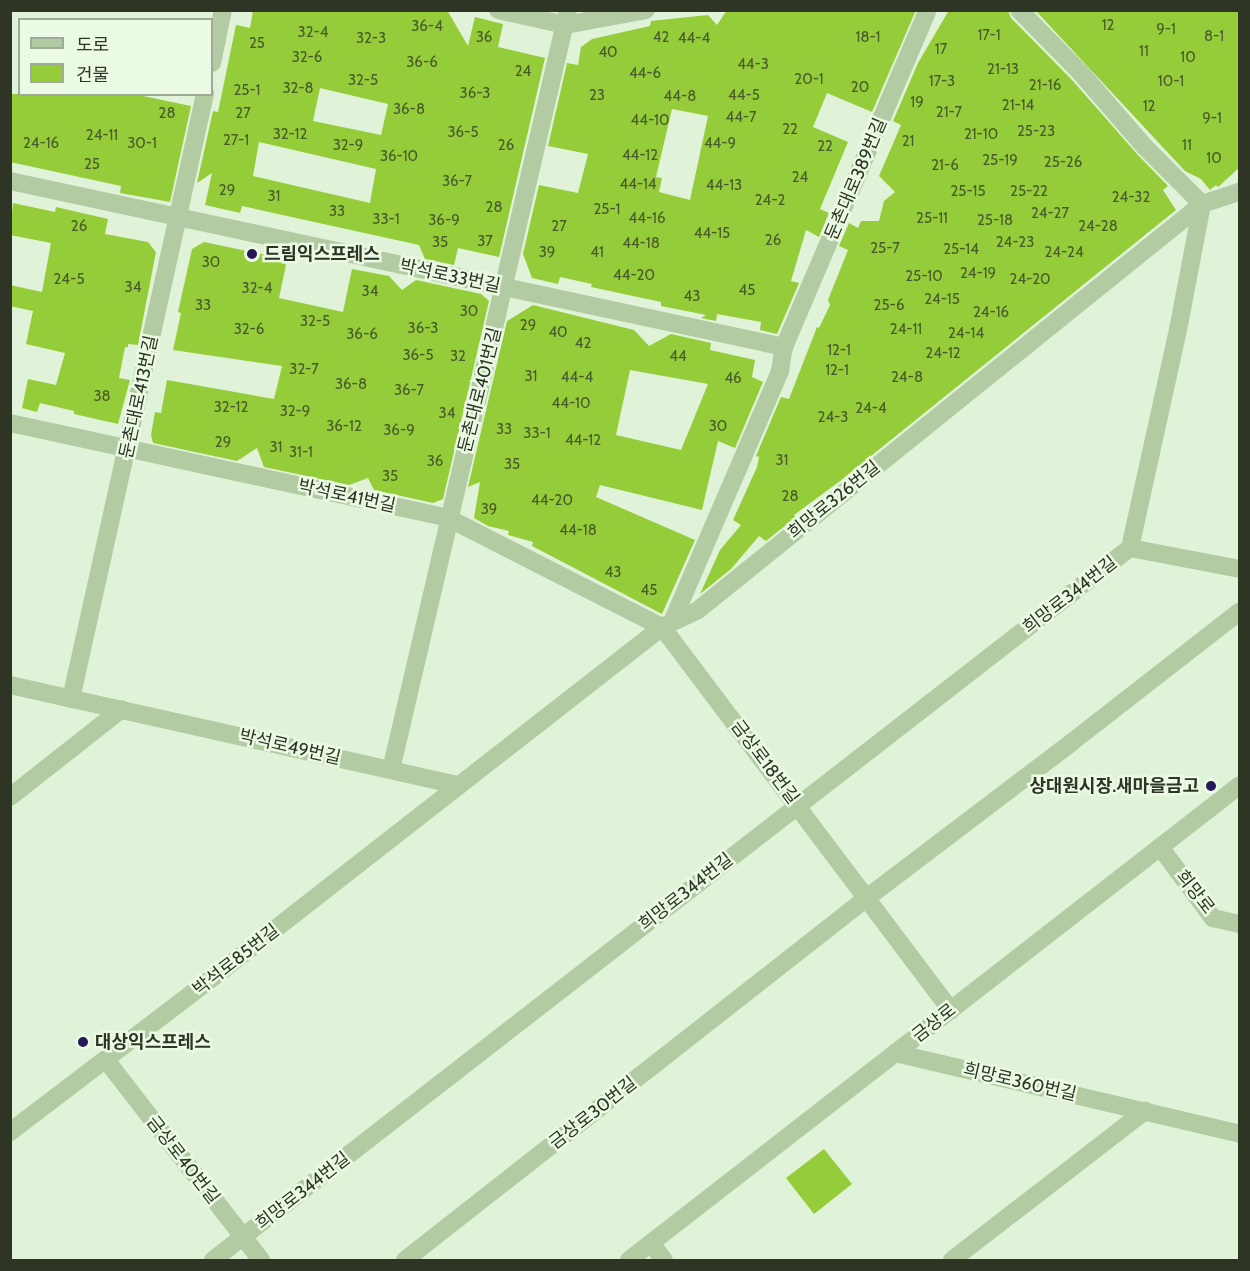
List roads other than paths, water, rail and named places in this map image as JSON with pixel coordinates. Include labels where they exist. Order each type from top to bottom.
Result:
[{"type":"street","points":[[213,58],[223,10]]},
{"type":"street","points":[[498,10],[566,18],[646,10]]},
{"type":"street","name":"둔촌대로389번길","points":[[667,625],[780,370],[784,347],[928,10]]},
{"type":"street","points":[[1019,10],[1101,96],[1145,147],[1202,204]]},
{"type":"street","name":"둔촌대로401번길","points":[[391,770],[566,18]]},
{"type":"street","name":"둔촌대로413번길","points":[[71,699],[205,96]]},
{"type":"street","name":"박석로33번길","points":[[10,181],[784,347]]},
{"type":"street","name":"희망로326번길","points":[[459,785],[667,625],[698,610],[1202,204],[1239,192]]},
{"type":"street","name":"희망로344번길","points":[[213,1260],[1130,548],[1178,330],[1202,204]]},
{"type":"street","name":"박석로41번길","points":[[10,423],[448,518],[667,625]]},
{"type":"street","name":"희망로344번길","points":[[1130,548],[1239,569]]},
{"type":"street","points":[[868,897],[1239,611]]},
{"type":"street","name":"금상로18번길","points":[[667,625],[951,1010]]},
{"type":"street","name":"박석로49번길","points":[[10,685],[459,785]]},
{"type":"street","points":[[10,798],[122,709]]},
{"type":"street","name":"박석로85번길","points":[[10,1132],[459,785]]},
{"type":"street","name":"금상로","points":[[629,1260],[1239,785]]},
{"type":"street","name":"희망로","points":[[1160,847],[1214,918],[1239,924]]},
{"type":"street","name":"금상로30번길","points":[[405,1260],[868,897]]},
{"type":"street","name":"희망로360번길","points":[[895,1053],[1239,1134]]},
{"type":"street","name":"금상로40번길","points":[[106,1060],[261,1260]]},
{"type":"street","points":[[952,1260],[1145,1111]]},
{"type":"street","points":[[651,1243],[664,1260]]},
{"type":"place","name":"드림익스프레스","points":[[252,254]]},
{"type":"place","name":"상대원시장.새마을금고","points":[[1211,786]]},
{"type":"place","name":"대상익스프레스","points":[[83,1042]]}]
